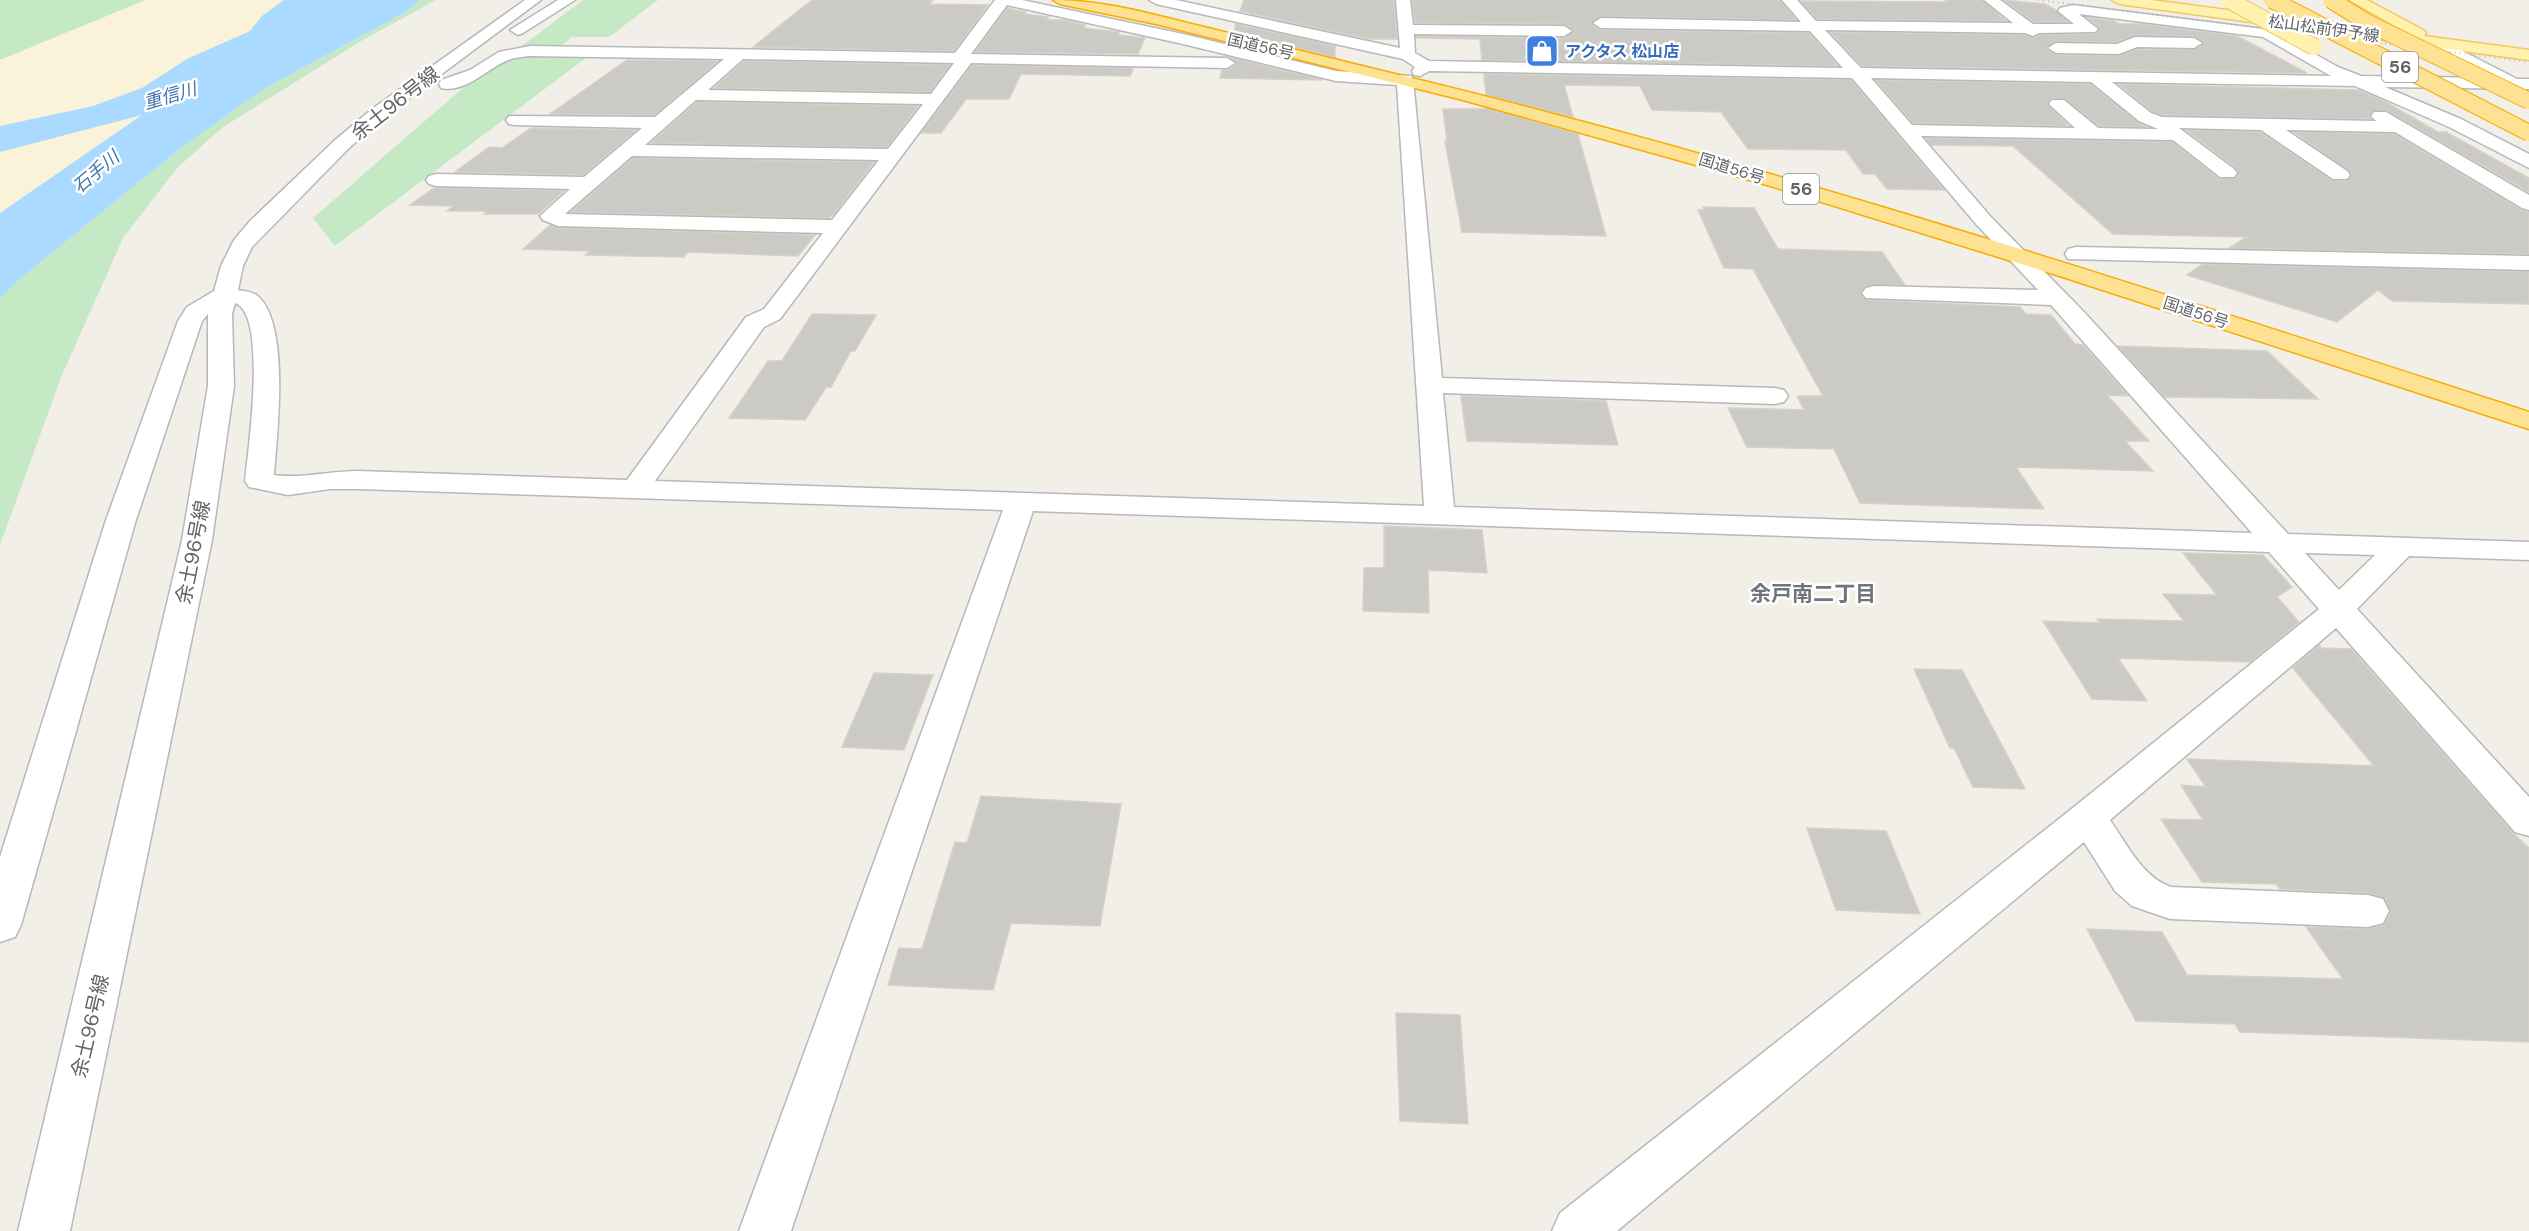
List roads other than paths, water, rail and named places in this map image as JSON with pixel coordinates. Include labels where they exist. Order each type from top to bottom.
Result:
[{"type":"highway","name":"国道56号","points":[[1060,0],[1417,72],[2014,253],[2529,421]]},
{"type":"highway","name":"国道56号","points":[[1105,0],[1417,72],[1990,228],[2529,401]]},
{"type":"highway","name":"56","points":[[2248,0],[2529,150]]},
{"type":"highway","name":"56","points":[[2272,0],[2529,133]]},
{"type":"highway","name":"56","points":[[2320,0],[2529,101]]},
{"type":"highway","name":"56","points":[[2331,0],[2367,23]]},
{"type":"highway","name":"56","points":[[2314,47],[2452,109]]},
{"type":"main road","name":"松山松前伊予線","points":[[2119,0],[2188,5],[2529,55]]},
{"type":"main road","points":[[2229,0],[2314,47]]},
{"type":"main road","points":[[2356,0],[2435,43]]},
{"type":"street","name":"余土96号線","points":[[44,1231],[197,540],[221,386],[220,314],[232,266],[242,245],[274,210],[305,178],[378,113],[534,0]]},
{"type":"street","points":[[431,97],[517,30],[568,0]]},
{"type":"street","points":[[635,489],[755,322],[772,314],[935,99],[1003,0],[1183,39],[1336,76],[1417,72],[1675,70],[1860,86],[2102,77],[2322,80],[2357,94],[2455,123],[2529,162]]},
{"type":"street","points":[[1156,0],[1408,55]]},
{"type":"street","points":[[1991,0],[2028,28],[2102,77],[2145,117],[2160,122],[2398,127]]},
{"type":"street","points":[[1407,6],[1408,55],[1417,72],[1430,385],[1440,516]]},
{"type":"street","points":[[1601,23],[1809,22],[2090,28],[2065,11],[2073,9],[2267,33],[2332,70],[2357,94],[2398,127],[2529,204]]},
{"type":"street","points":[[1406,29],[1565,34],[1557,12]]},
{"type":"street","points":[[1809,22],[1860,86],[1905,130],[1990,228],[2075,316],[2529,822]]},
{"type":"street","points":[[2036,48],[2119,49],[2135,42],[2194,42]]},
{"type":"street","points":[[2435,43],[2525,86]]},
{"type":"street","points":[[447,84],[476,74],[505,55],[518,52],[1284,64]]},
{"type":"street","points":[[1666,53],[1675,70]]},
{"type":"street","points":[[740,54],[550,216],[558,219],[838,226]]},
{"type":"street","points":[[2357,94],[2525,86]]},
{"type":"street","points":[[693,94],[935,99]]},
{"type":"street","points":[[2058,104],[2093,133]]},
{"type":"street","points":[[516,120],[660,123]]},
{"type":"street","points":[[2160,122],[2227,173]]},
{"type":"street","points":[[2265,124],[2340,175]]},
{"type":"street","points":[[1905,130],[2176,135]]},
{"type":"street","points":[[628,150],[892,155]]},
{"type":"street","points":[[274,210],[294,201],[344,166]]},
{"type":"street","points":[[436,180],[588,183]]},
{"type":"street","points":[[2076,254],[2529,263]]},
{"type":"street","points":[[1874,293],[2056,298]]},
{"type":"street","points":[[0,925],[120,523],[190,321],[195,312],[224,295],[252,302],[259,313],[267,360],[259,481],[288,486],[330,480],[358,480],[2529,551]]},
{"type":"street","points":[[1430,385],[1775,396]]},
{"type":"street","points":[[765,1231],[1021,502]]},
{"type":"street","points":[[1578,1231],[2088,817],[2339,609],[2402,546]]},
{"type":"street","points":[[2088,817],[2129,880],[2147,895],[2170,903],[2368,911]]},
{"type":"water","points":[[284,0],[420,0],[404,13],[265,88],[182,147],[16,282],[0,298],[0,213],[142,115],[0,152],[0,126],[93,106],[142,88],[187,59],[250,31],[262,16]]},
{"type":"railway","points":[[2038,0],[2529,62]]},
{"type":"place","name":"アクタス 松山店","points":[[1542,51]]},
{"type":"district","name":"余戸南二丁目","points":[[1813,594]]},
{"type":"water label","name":"重信川","points":[[170,96]]},
{"type":"water label","name":"石手川","points":[[96,172]]}]
